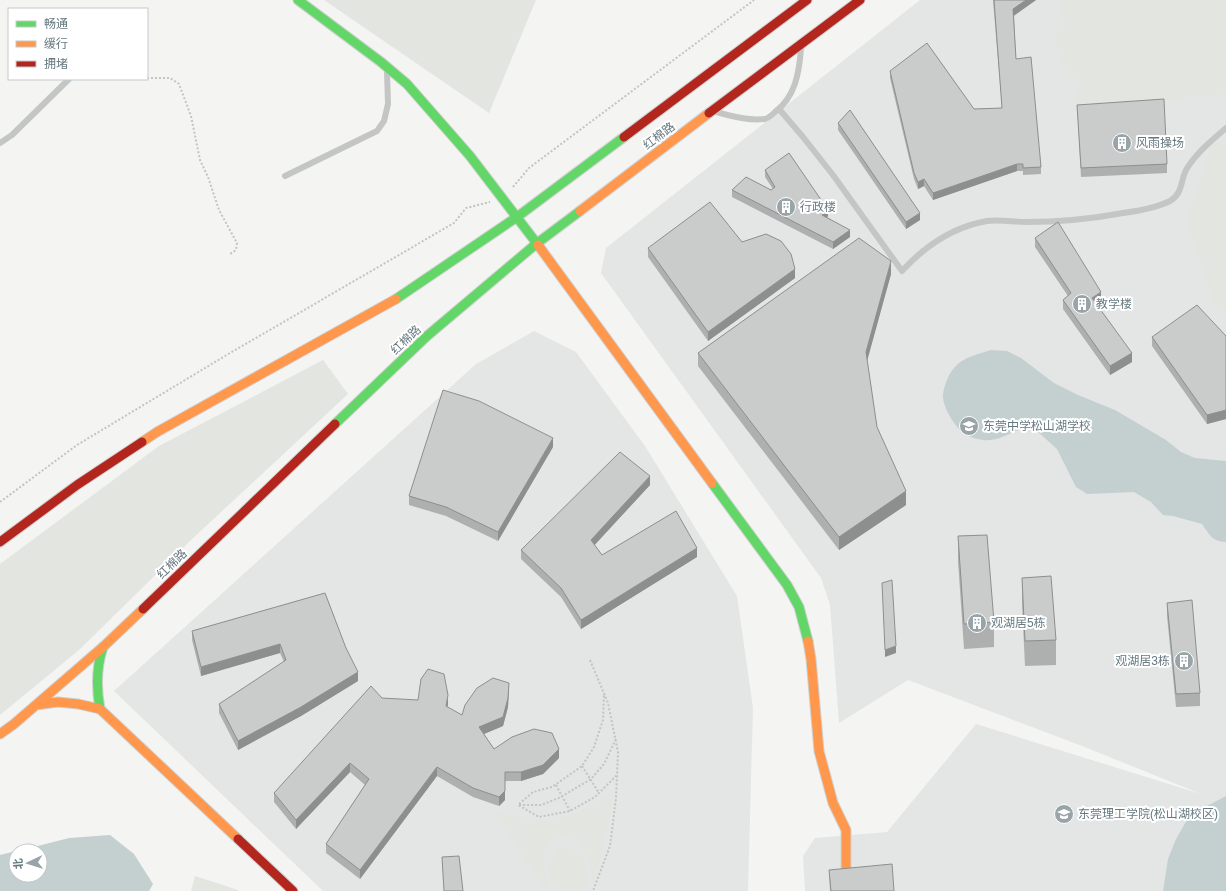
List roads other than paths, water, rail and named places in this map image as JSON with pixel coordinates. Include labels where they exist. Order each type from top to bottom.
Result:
[{"type":"main road","points":[[298,0],[407,84],[470,156],[517,217],[794,596],[803,621],[809,652],[819,751],[833,803],[846,830],[846,877]]},
{"type":"main road","name":"红棉路","points":[[0,542],[126,452],[158,432],[401,296],[517,217],[807,0]]},
{"type":"main road","name":"红棉路","points":[[0,734],[103,647],[427,336],[536,244],[860,0]]},
{"type":"main road","points":[[100,710],[95,678],[103,647]]},
{"type":"main road","points":[[36,705],[58,702],[78,704],[100,710],[293,891]]},
{"type":"lane","points":[[712,111],[744,119],[766,119],[783,106],[794,90],[800,66],[801,44]]},
{"type":"lane","points":[[285,176],[377,131],[384,121],[388,104],[386,67]]},
{"type":"lane","points":[[0,143],[12,135],[68,80]]},
{"type":"lane","points":[[779,109],[833,175],[902,271],[917,255],[937,240],[961,228],[981,222],[1066,221],[1100,218],[1141,210],[1168,202],[1177,196],[1186,170],[1208,143],[1226,128]]},
{"type":"place","name":"风雨操场","points":[[1122,143]]},
{"type":"place","name":"行政楼","points":[[786,207]]},
{"type":"place","name":"教学楼","points":[[1082,304]]},
{"type":"place","name":"东莞中学松山湖学校","points":[[969,426]]},
{"type":"place","name":"观湖居5栋","points":[[977,623]]},
{"type":"place","name":"观湖居3栋","points":[[1184,661]]},
{"type":"place","name":"东莞理工学院(松山湖校区)","points":[[1064,814]]}]
